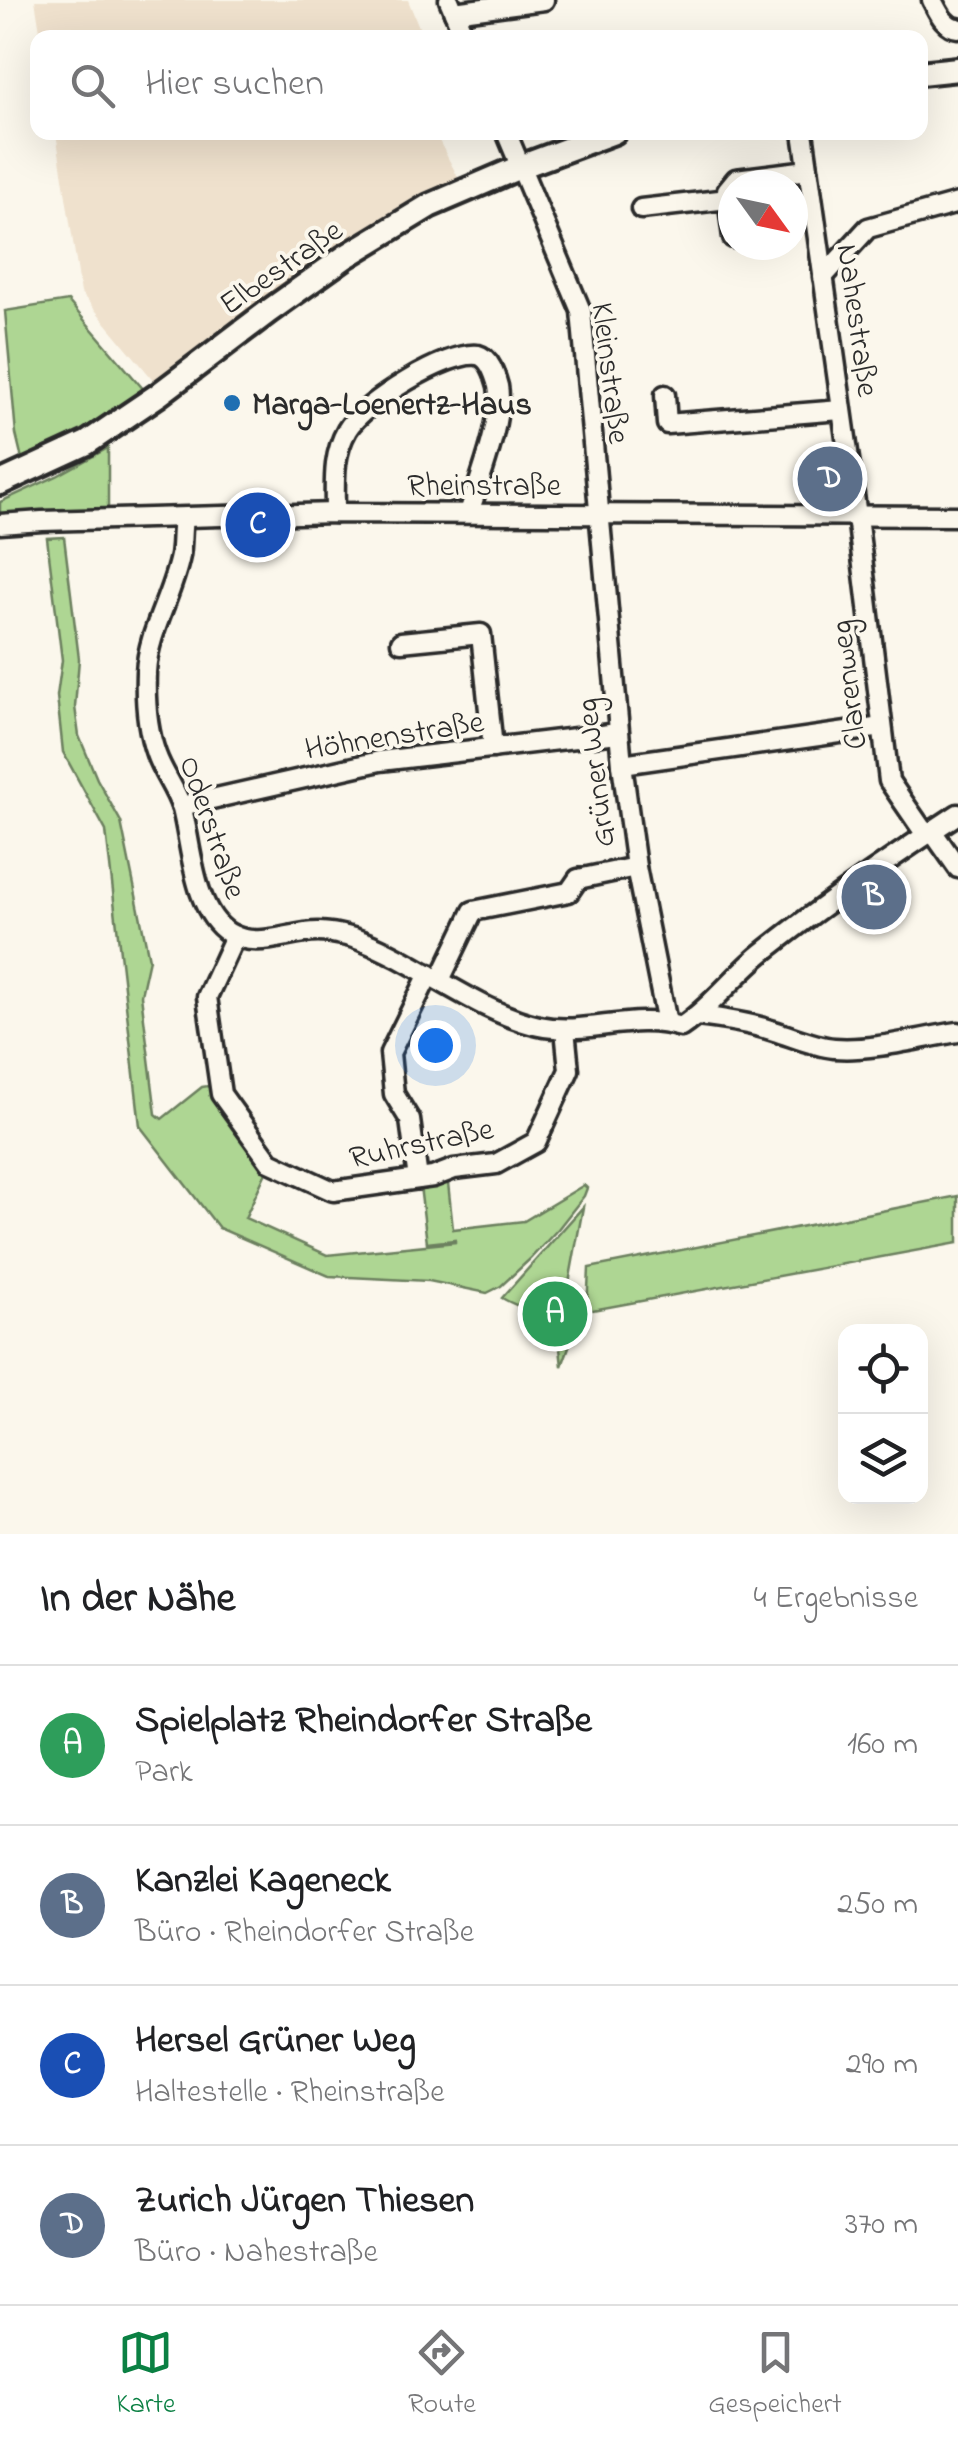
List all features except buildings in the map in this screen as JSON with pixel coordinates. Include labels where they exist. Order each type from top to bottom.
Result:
[{"type":"main road","points":[[928,72],[958,69]]},
{"type":"main road","name":"Elbestraße","points":[[0,483],[87,443],[269,311],[430,206],[520,166],[592,140]]},
{"type":"street","points":[[462,30],[452,6],[544,0]]},
{"type":"street","points":[[932,0],[943,20],[958,28]]},
{"type":"street","name":"Kleinstraße","points":[[509,140],[580,311],[598,515]]},
{"type":"street","name":"Nahestraße","points":[[804,140],[857,516]]},
{"type":"street","points":[[641,210],[718,200]]},
{"type":"street","points":[[823,277],[868,228],[958,203]]},
{"type":"street","points":[[335,513],[335,463],[349,426],[365,408],[407,380],[425,370],[476,354],[491,366],[498,388],[497,414],[469,514]]},
{"type":"street","points":[[666,396],[668,424],[841,410]]},
{"type":"street","name":"Rheinstraße","points":[[3,522],[335,513],[958,516]]},
{"type":"street","name":"Grüner Weg","points":[[598,515],[618,734],[636,867],[667,1022]]},
{"type":"street","name":"Clarenweg","points":[[857,516],[889,781],[958,868]]},
{"type":"street","name":"Oderstraße","points":[[183,519],[180,556],[146,669],[146,701],[157,757],[181,806],[202,898],[212,918],[235,936],[252,940],[318,932],[359,940],[507,1015],[538,1026],[565,1028],[650,1020],[681,1027],[698,1016]]},
{"type":"street","points":[[400,642],[481,634],[493,748]]},
{"type":"street","points":[[622,764],[882,727]]},
{"type":"street","name":"Höhnenstraße","points":[[181,806],[380,761],[618,734]]},
{"type":"street","points":[[698,1016],[730,981],[784,935],[958,814]]},
{"type":"street","points":[[418,1178],[410,1120],[394,1094],[390,1053],[473,911],[569,892],[578,879],[636,867]]},
{"type":"street","name":"Ruhrstraße","points":[[235,936],[207,997],[221,1094],[270,1162],[333,1190],[496,1164],[536,1142],[569,1070],[565,1028]]},
{"type":"street","points":[[730,981],[732,1020]]},
{"type":"street","points":[[698,1016],[732,1020],[808,1044],[834,1048],[866,1047],[958,1032]]},
{"type":"shaded area","points":[[35,0],[408,0],[420,30],[40,30]]},
{"type":"shaded area","points":[[57,140],[439,140],[460,181],[340,245],[155,382],[81,293]]},
{"type":"green space","points":[[68,301],[145,391],[85,434],[23,463],[16,434],[5,311]]},
{"type":"green space","points":[[108,448],[108,514],[77,511],[0,515],[0,502]]},
{"type":"green space","points":[[64,537],[79,659],[75,707],[79,736],[121,822],[149,959],[141,995],[156,1114],[162,1119],[208,1086],[268,1168],[245,1218],[327,1255],[455,1242],[427,1243],[420,1186],[448,1183],[453,1229],[524,1221],[584,1185],[584,1196],[558,1229],[501,1286],[487,1293],[429,1281],[329,1276],[219,1228],[140,1126],[106,831],[63,752],[57,696],[62,660],[47,538]]},
{"type":"green space","points":[[958,1196],[958,1243],[587,1311],[589,1268]]},
{"type":"green space","points":[[583,1207],[569,1283],[575,1306],[570,1313],[574,1314],[562,1366],[559,1339],[550,1329],[553,1326],[549,1321],[502,1298]]},
{"type":"place","name":"Marga-Loenertz-Haus","points":[[232,403]]},
{"type":"place","name":"Zurich Jürgen Thiesen","points":[[830,479]]},
{"type":"place","name":"Hersel Grüner Weg","points":[[258,525]]},
{"type":"place","name":"Kanzlei Kageneck","points":[[874,897]]},
{"type":"place","name":"Spielplatz Rheindorfer Straße","points":[[555,1314]]}]
